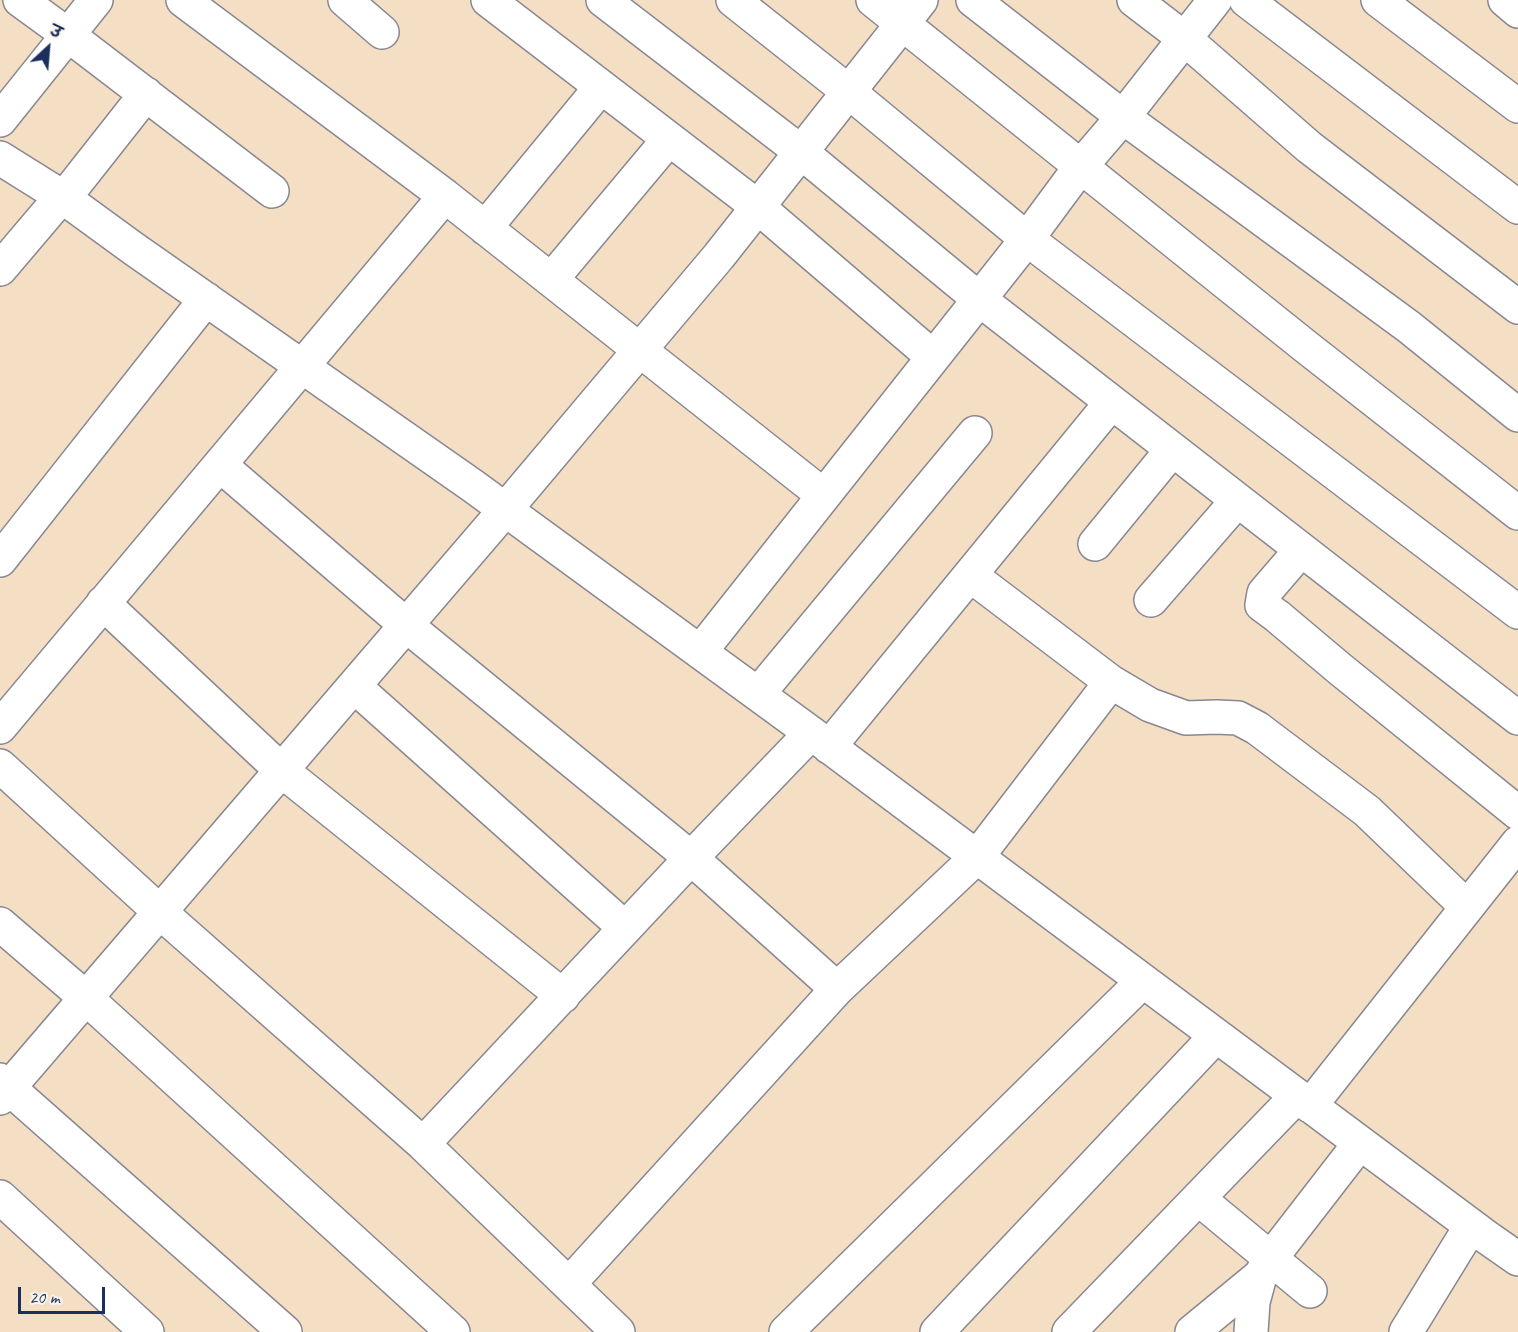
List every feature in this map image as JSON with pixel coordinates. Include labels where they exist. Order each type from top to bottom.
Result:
[{"type":"street","points":[[20,0],[68,34],[272,191]]},
{"type":"street","points":[[0,120],[96,0]]},
{"type":"street","points":[[183,0],[445,196],[823,495]]},
{"type":"street","points":[[345,0],[382,32]]},
{"type":"street","points":[[488,0],[758,207],[933,357]]},
{"type":"street","points":[[603,0],[801,152],[979,299],[1111,403],[1518,718]]},
{"type":"street","points":[[733,0],[1027,239],[1518,612]]},
{"type":"street","points":[[873,0],[912,12],[1080,166],[1518,513]]},
{"type":"street","points":[[973,0],[1123,117],[1409,327],[1518,415]]},
{"type":"street","points":[[1134,0],[1185,39],[1309,147],[1518,307]]},
{"type":"street","points":[[700,652],[1027,239],[1080,166],[1123,117],[1215,0]]},
{"type":"street","points":[[1246,0],[1518,207]]},
{"type":"street","points":[[1378,0],[1518,106]]},
{"type":"street","points":[[1505,0],[1518,11]]},
{"type":"street","points":[[285,1332],[3,1089],[86,998],[505,510],[719,256],[912,12]]},
{"type":"street","points":[[485,228],[601,87]]},
{"type":"street","points":[[0,269],[63,197],[146,94]]},
{"type":"street","points":[[551,280],[669,139]]},
{"type":"street","points":[[1,160],[63,197],[505,510],[758,694],[1518,1259]]},
{"type":"street","points":[[0,728],[445,196]]},
{"type":"street","points":[[0,560],[206,299]]},
{"type":"street","points":[[423,1144],[691,858],[820,740],[970,575],[1111,403]]},
{"type":"street","points":[[758,694],[975,433]]},
{"type":"street","points":[[1095,544],[1172,450]]},
{"type":"street","points":[[220,465],[406,626],[691,858],[837,989]]},
{"type":"street","points":[[1151,600],[1237,501]]},
{"type":"street","points":[[1301,550],[1264,593],[1263,605],[1518,813]]},
{"type":"street","points":[[970,575],[1111,682],[1150,705],[1186,718],[1238,718],[1257,728],[1367,811],[1467,908]]},
{"type":"street","points":[[104,603],[281,770],[563,996]]},
{"type":"street","points":[[569,1284],[837,989],[977,857],[1111,682]]},
{"type":"street","points":[[354,686],[625,928]]},
{"type":"street","points":[[0,766],[160,912],[423,1144],[618,1332]]},
{"type":"street","points":[[1069,1332],[1199,1199],[1304,1101],[1467,908],[1518,843]]},
{"type":"street","points":[[0,924],[86,998],[453,1332]]},
{"type":"street","points":[[786,1332],[1143,981]]},
{"type":"street","points":[[937,1332],[1216,1035]]},
{"type":"street","points":[[1192,1332],[1265,1267],[1360,1143]]},
{"type":"street","points":[[0,1197],[147,1332]]},
{"type":"street","points":[[1199,1199],[1265,1267],[1310,1291]]},
{"type":"street","points":[[1406,1332],[1471,1226]]},
{"type":"street","points":[[1251,1332],[1253,1302],[1265,1267]]}]
